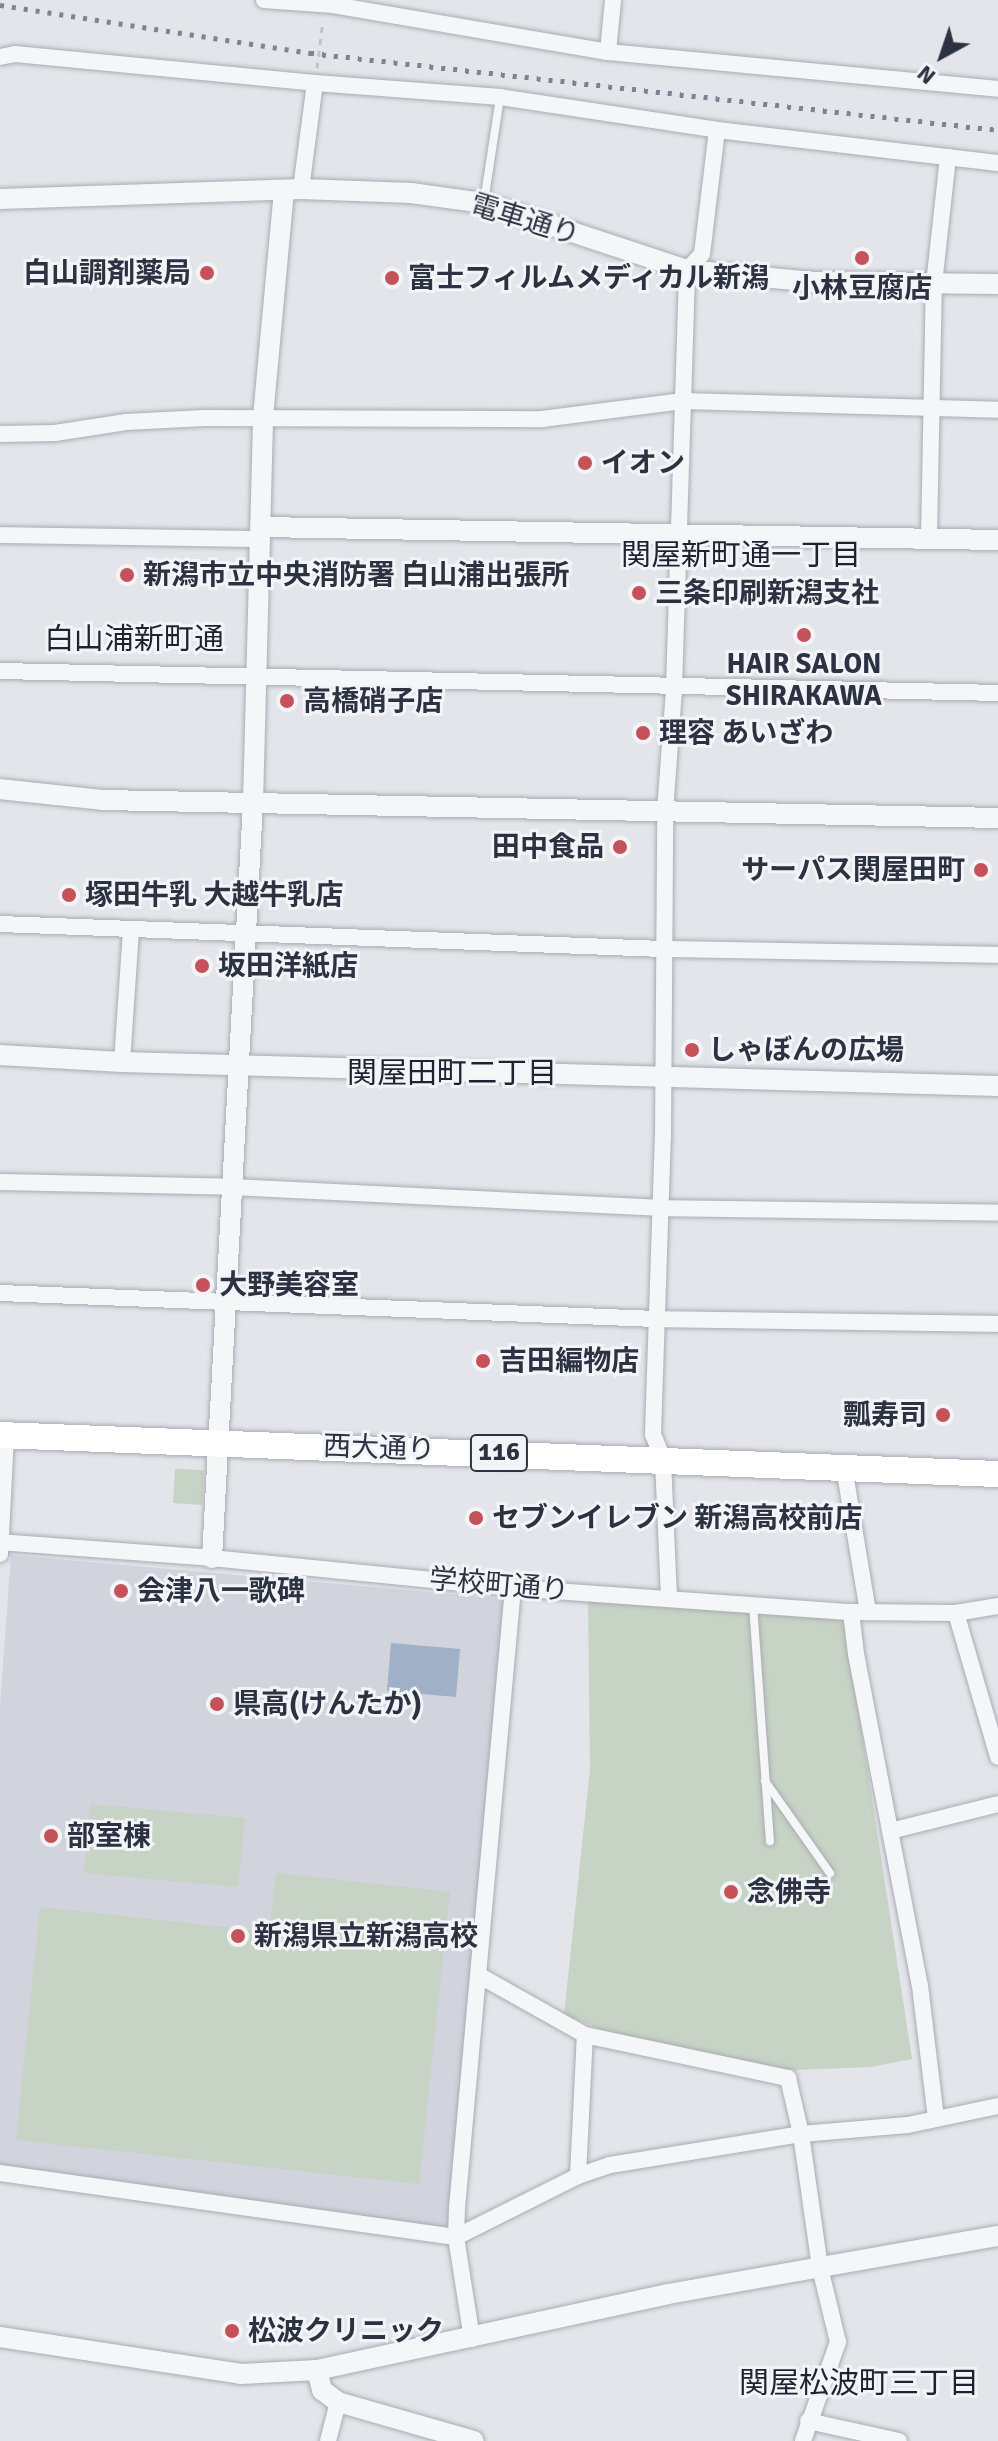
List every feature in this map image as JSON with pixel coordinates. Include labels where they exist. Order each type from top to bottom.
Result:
[{"type":"highway","name":"西大通り","points":[[3,1435],[998,1474]]},
{"type":"street","points":[[264,0],[334,3],[608,52],[998,89]]},
{"type":"street","points":[[608,52],[613,0]]},
{"type":"street","points":[[0,57],[15,54],[500,97],[717,130],[998,163]]},
{"type":"street","points":[[212,1558],[253,803],[263,417],[292,190],[315,83]]},
{"type":"street","points":[[669,1598],[663,1459],[653,1434],[663,1078],[665,812],[674,688],[676,534],[687,270],[702,254],[717,130]]},
{"type":"street","points":[[929,538],[934,284],[948,157]]},
{"type":"street","name":"電車通り","points":[[0,199],[292,190],[411,193],[484,203],[687,270],[815,282],[998,284]]},
{"type":"street","points":[[0,434],[55,433],[126,422],[263,417],[542,419],[683,401],[998,410]]},
{"type":"street","points":[[0,535],[676,534],[998,540]]},
{"type":"street","points":[[0,671],[998,693]]},
{"type":"street","points":[[0,789],[103,800],[998,818]]},
{"type":"street","points":[[0,924],[664,949],[998,955]]},
{"type":"street","points":[[122,1062],[131,929]]},
{"type":"street","points":[[0,1055],[122,1062],[998,1086]]},
{"type":"street","points":[[0,1182],[232,1187],[658,1208],[998,1213]]},
{"type":"street","points":[[0,1293],[225,1299],[656,1319],[998,1324]]},
{"type":"street","points":[[0,1554],[3,1435]]},
{"type":"street","points":[[844,1467],[860,1612],[856,1654],[920,1986],[936,2118]]},
{"type":"street","name":"学校町通り","points":[[0,1542],[212,1558],[513,1588],[860,1612],[956,1613],[998,1606]]},
{"type":"street","points":[[472,2339],[456,2237],[513,1588]]},
{"type":"street","points":[[956,1613],[998,1757]]},
{"type":"street","points":[[890,1831],[998,1804]]},
{"type":"street","points":[[480,1976],[585,2035],[788,2078],[801,2134],[820,2268],[838,2342],[803,2441]]},
{"type":"street","points":[[578,2176],[585,2035]]},
{"type":"street","points":[[0,2173],[456,2237],[578,2176],[610,2165],[801,2134],[908,2125],[998,2106]]},
{"type":"street","points":[[0,2337],[241,2374],[317,2370],[472,2339],[668,2294],[998,2236]]},
{"type":"street","points":[[317,2370],[322,2390],[338,2402],[474,2441]]},
{"type":"street","points":[[328,2441],[338,2402]]},
{"type":"street","points":[[808,2421],[899,2441]]},
{"type":"lane","points":[[484,203],[500,97]]},
{"type":"lane","points":[[753,1604],[770,1841]]},
{"type":"lane","points":[[765,1780],[830,1873]]},
{"type":"path","points":[[315,83],[323,19],[334,3]]},
{"type":"shaded area","name":"新潟県立新潟高校","points":[[11,1555],[506,1599],[449,2224],[444,2228],[0,2166],[0,1706]]},
{"type":"green space","points":[[175,1469],[204,1470],[202,1505],[173,1503]]},
{"type":"green space","name":"念佛寺","points":[[588,1601],[844,1616],[912,2059],[871,2067],[794,2070],[621,2037],[564,2015],[590,1769]]},
{"type":"green space","points":[[90,1804],[245,1818],[238,1887],[84,1873]]},
{"type":"green space","points":[[276,1873],[450,1892],[419,2184],[16,2140],[40,1907],[269,1932]]},
{"type":"water","points":[[391,1643],[460,1649],[456,1697],[387,1691]]},
{"type":"railway","points":[[0,5],[310,53],[998,130]]},
{"type":"place","name":"小林豆腐店","points":[[862,258]]},
{"type":"place","name":"白山調剤薬局","points":[[207,273]]},
{"type":"place","name":"富士フィルムメディカル新潟","points":[[392,278]]},
{"type":"place","name":"イオン","points":[[585,463]]},
{"type":"place","name":"新潟市立中央消防署 白山浦出張所","points":[[127,575]]},
{"type":"place","name":"三条印刷新潟支社","points":[[639,593]]},
{"type":"place","name":"HAIR SALON SHIRAKAWA","points":[[804,635]]},
{"type":"place","name":"高橋硝子店","points":[[287,701]]},
{"type":"place","name":"理容 あいざわ","points":[[643,733]]},
{"type":"place","name":"田中食品","points":[[620,847]]},
{"type":"place","name":"サーパス関屋田町","points":[[981,870]]},
{"type":"place","name":"塚田牛乳 大越牛乳店","points":[[69,895]]},
{"type":"place","name":"坂田洋紙店","points":[[202,966]]},
{"type":"place","name":"しゃぼんの広場","points":[[692,1050]]},
{"type":"place","name":"大野美容室","points":[[203,1285]]},
{"type":"place","name":"吉田編物店","points":[[483,1361]]},
{"type":"place","name":"瓢寿司","points":[[943,1415]]},
{"type":"place","name":"セブンイレブン 新潟高校前店","points":[[476,1518]]},
{"type":"place","name":"会津八一歌碑","points":[[121,1591]]},
{"type":"place","name":"県高(けんたか)","points":[[217,1704]]},
{"type":"place","name":"部室棟","points":[[51,1836]]},
{"type":"place","name":"念佛寺","points":[[731,1892]]},
{"type":"place","name":"新潟県立新潟高校","points":[[238,1936]]},
{"type":"place","name":"松波クリニック","points":[[232,2331]]},
{"type":"district","name":"関屋新町通一丁目","points":[[741,556]]},
{"type":"district","name":"白山浦新町通","points":[[134,640]]},
{"type":"district","name":"関屋田町二丁目","points":[[452,1074]]},
{"type":"district","name":"関屋松波町三丁目","points":[[859,2384]]}]
